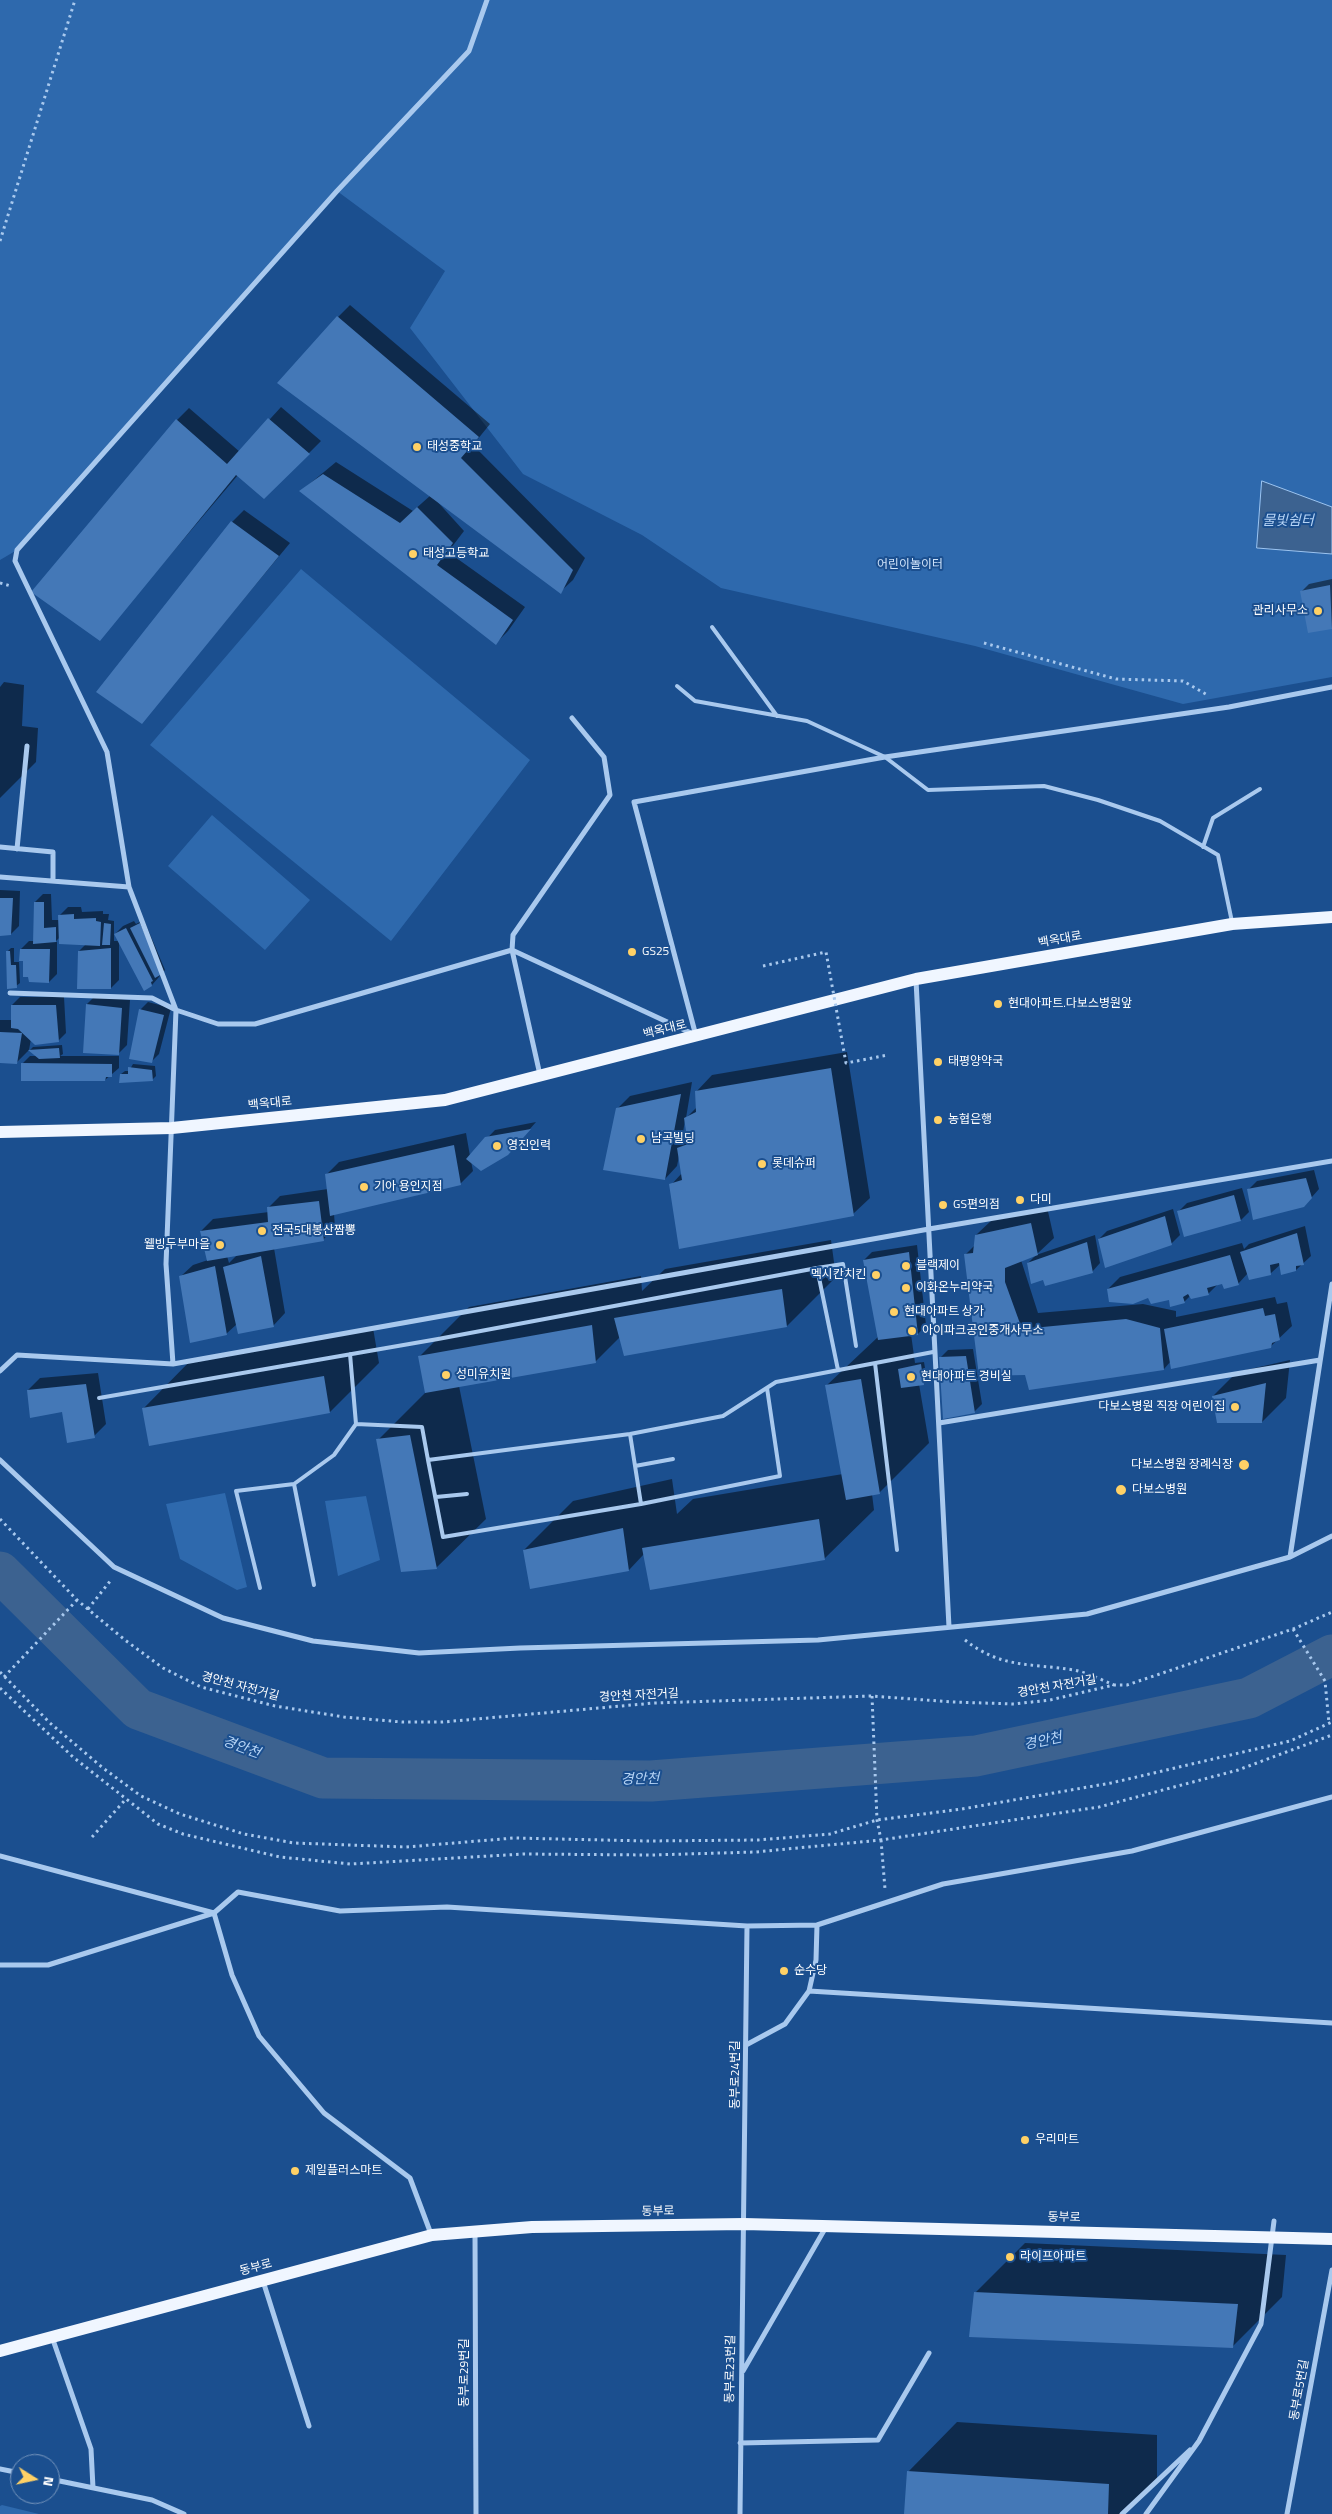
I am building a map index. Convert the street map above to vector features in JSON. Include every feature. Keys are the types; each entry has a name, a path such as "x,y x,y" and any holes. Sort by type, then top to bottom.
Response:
{"main road":[{"name":"백옥대로","path":"0,1132 172,1128 445,1100 916,980 1232,924 1332,917"},
{"name":"동부로","path":"0,2351 432,2235 532,2227 744,2224 1332,2239"}],"street":[{"path":"173,1364 166,1264 176,1010 129,887 107,752 15,561 17,550 337,191 468,51 487,0"},
{"path":"696,1036 634,802 885,757 1229,707 1332,687"},
{"path":"540,1076 512,950 513,935 610,795 604,757 572,718"},
{"path":"17,849 27,746"},
{"path":"0,847 53,852 52,881"},
{"path":"0,877 129,887"},
{"path":"10,993 152,998 176,1010 218,1024 254,1024 512,950 696,1036"},
{"path":"916,980 929,1229 933,1352 939,1424 949,1627"},
{"path":"0,1371 17,1355 173,1364 929,1229 1332,1161"},
{"path":"1290,1556 1332,1284"},
{"path":"939,1424 1320,1360"},
{"path":"0,1460 114,1568 223,1618 313,1641 419,1653 520,1648 818,1640 1087,1614 1290,1556 1332,1536"},
{"path":"0,1965 48,1965 214,1913 238,1892 340,1911 447,1908 747,1926 817,1925 943,1884 1132,1850 1332,1797"},
{"path":"0,1856 214,1913"},
{"path":"214,1913 232,1975 260,2036 324,2113 410,2178 432,2235"},
{"path":"746,2045 785,2024 809,1991 816,1960 817,1925"},
{"name":"동부로24번길","path":"744,2224 747,1926"},
{"path":"809,1991 1332,2023"},
{"path":"1146,2514 1199,2441 1261,2324 1274,2220"},
{"name":"동부로23번길","path":"740,2514 744,2224"},
{"path":"741,2373 826,2226"},
{"name":"동부로29번길","path":"475,2232 476,2514"},
{"name":"동부로5번길","path":"1287,2514 1332,2270"},
{"path":"262,2280 309,2426"},
{"path":"52,2336 91,2449 93,2488"},
{"path":"740,2443 878,2440 928,2353"},
{"path":"1122,2514 1199,2441"},
{"path":"60,2481 152,2500 184,2514"}],"lane":[{"path":"712,627 776,716"},
{"path":"677,686 694,700 807,721 885,757 928,790 1044,786 1098,800 1160,822 1218,855 1232,924"},
{"path":"1203,847 1213,818 1260,789"},
{"path":"99,1398 843,1264 856,1346"},
{"path":"817,1268 838,1370"},
{"path":"428,1460 630,1434 723,1416 776,1382 933,1352"},
{"path":"260,1588 236,1491 294,1484 334,1455 356,1424 350,1354"},
{"path":"875,1362 897,1550"},
{"path":"356,1424 422,1427 442,1536 641,1504 780,1476 766,1388"},
{"path":"630,1434 641,1504"},
{"path":"635,1466 674,1459"},
{"path":"294,1484 314,1585"},
{"path":"436,1498 467,1494"}],"path":[{"path":"0,241 75,0"},
{"path":"984,643 1116,679 1183,681 1229,707"},
{"path":"763,966 826,952 846,1063 888,1055"},
{"name":"경안천 자전거길","path":"0,1519 77,1600 163,1668 200,1688 275,1706 344,1717 443,1722 654,1703 872,1696 1014,1704 1050,1700 1114,1685 1127,1685 1292,1629 1332,1612"},
{"path":"88,1609 120,1570"},
{"path":"4,1676 77,1600"},
{"path":"949,1627 975,1648 1004,1662 1076,1671 1114,1685"},
{"path":"0,1672 50,1723 103,1768 141,1796 180,1814 244,1834 294,1842 406,1847 514,1838 646,1841 758,1840 830,1834 877,1820 962,1809 1111,1783 1290,1741 1331,1722 1325,1681 1292,1629"},
{"path":"0,1688 73,1757 125,1800 158,1824 183,1834 280,1857 350,1864 523,1854 650,1855 756,1852 881,1840 1099,1807 1238,1770 1331,1736"},
{"path":"872,1696 877,1820 881,1840 886,1902"},
{"path":"92,1837 125,1800"}],"green space":[{"name":"어린이놀이터","path":"0,0 1332,0 1332,677 1183,704 975,646 721,588 642,535 523,474 410,328 445,271 337,191 17,550 0,560"},
{"path":"301,569 530,760 391,941 150,745"},
{"path":"212,815 310,900 265,950 168,866"},
{"path":"225,1493 247,1587 237,1590 180,1559 166,1504"},
{"path":"366,1496 380,1560 338,1576 325,1501"},
{"path":"0,2506 39,2514 0,2514"}],"water":[{"name":"물빛쉼터","path":"1262,481 1332,507 1332,554 1257,548"}],"building":[{"name":"태성중학교","path":"337,316 479,437 461,458 573,570 561,594 277,383"},
{"path":"268,418 310,454 264,499 236,475 100,641 31,592 176,419 227,464"},
{"name":"태성고등학교","path":"323,474 400,523 417,507 453,543 437,565 513,620 496,645 299,491"},
{"path":"231,521 279,556 142,724 96,692"},
{"name":"관리사무소","path":"1330,585 1332,629 1308,633 1300,591"},
{"path":"0,898 13,898 11,935 0,936"},
{"path":"34,902 44,902 44,928 56,927 56,942 33,944"},
{"path":"74,914 74,919 96,918 96,921 101,922 100,946 59,944 58,915"},
{"path":"104,923 111,924 110,945 102,945"},
{"path":"140,923 162,974 155,978 130,928"},
{"path":"126,928 153,981 151,982 152,986 144,991 114,934"},
{"path":"111,948 111,989 77,989 78,951"},
{"path":"20,949 50,949 49,983 29,982 28,977 23,977 23,961 19,961"},
{"path":"6,951 10,951 11,965 16,965 17,988 7,989"},
{"path":"86,1004 122,1008 119,1055 83,1053"},
{"path":"11,1005 56,1005 59,1042 35,1045 18,1029 11,1028"},
{"path":"139,1009 164,1015 152,1063 129,1059"},
{"path":"0,1032 22,1033 17,1064 0,1063"},
{"path":"59,1048 60,1058 39,1059 28,1050"},
{"path":"21,1063 112,1064 112,1077 106,1077 105,1081 21,1081"},
{"path":"128,1067 152,1070 153,1081 119,1083 120,1074 128,1074"},
{"name":"롯데슈퍼","path":"831,1068 854,1216 679,1249 669,1184 682,1180 677,1148 688,1144 684,1118 696,1112 695,1091"},
{"name":"남곡빌딩","path":"681,1094 665,1180 603,1170 616,1108"},
{"name":"영진인력","path":"531,1129 508,1155 481,1171 466,1159 485,1137"},
{"path":"454,1145 461,1185 330,1216 325,1174"},
{"path":"1306,1178 1312,1198 1304,1207 1253,1220 1247,1189"},
{"path":"1234,1195 1241,1221 1184,1237 1177,1211"},
{"path":"319,1201 324,1241 207,1261 200,1231 268,1222 267,1207"},
{"path":"1165,1216 1172,1245 1105,1268 1098,1239"},
{"path":"1031,1223 1038,1255 1005,1268 1005,1282 1022,1329 1126,1319 1160,1328 1164,1370 1029,1390 1025,1375 979,1376 964,1254 973,1253 975,1235"},
{"path":"1297,1233 1304,1265 1296,1266 1296,1271 1281,1275 1279,1263 1270,1265 1271,1275 1249,1280 1240,1252"},
{"path":"1087,1242 1093,1273 1045,1286 1043,1280 1031,1284 1027,1263"},
{"name":"현대아파트 상가","path":"909,1252 918,1335 878,1340 863,1260"},
{"path":"1230,1255 1239,1285 1224,1289 1222,1284 1207,1288 1209,1295 1191,1299 1188,1294 1183,1297 1185,1303 1170,1307 1169,1300 1151,1304 1148,1298 1133,1304 1109,1302 1107,1289"},
{"path":"261,1256 274,1327 238,1334 223,1267"},
{"path":"215,1266 227,1335 190,1343 179,1276"},
{"path":"782,1289 787,1327 624,1356 614,1318"},
{"path":"1263,1308 1265,1316 1275,1314 1280,1340 1272,1343 1271,1348 1171,1369 1164,1329"},
{"path":"592,1325 596,1363 425,1393 418,1356"},
{"path":"966,1356 975,1413 943,1419 939,1357"},
{"name":"현대아파트 경비실","path":"921,1364 924,1385 901,1388 898,1369"},
{"path":"324,1376 330,1413 149,1446 142,1408"},
{"path":"861,1379 880,1494 846,1500 825,1385"},
{"path":"1266,1383 1262,1423 1217,1423 1212,1396"},
{"path":"86,1384 95,1438 67,1443 62,1412 30,1418 27,1390"},
{"path":"410,1435 437,1569 401,1572 376,1439"},
{"path":"819,1519 825,1560 650,1590 642,1548"},
{"path":"623,1528 629,1571 530,1589 523,1550"},
{"path":"974,2292 1238,2304 1233,2348 969,2337"},
{"path":"907,2471 1109,2484 1108,2514 904,2514"}],"waterway":[{"name":"경안천","path":"0,1572 138,1709 323,1778 651,1781 976,1756 1249,1698 1332,1655"}],"place":[{"name":"태성중학교","path":"417,447"},
{"name":"태성고등학교","path":"413,554"},
{"name":"관리사무소","path":"1318,611"},
{"name":"GS25","path":"632,952"},
{"name":"현대아파트.다보스병원앞","path":"998,1004"},
{"name":"태평양약국","path":"938,1062"},
{"name":"농협은행","path":"938,1120"},
{"name":"남곡빌딩","path":"641,1139"},
{"name":"영진인력","path":"497,1146"},
{"name":"롯데슈퍼","path":"762,1164"},
{"name":"기아 용인지점","path":"364,1187"},
{"name":"다미","path":"1020,1200"},
{"name":"GS편의점","path":"943,1205"},
{"name":"전국5대봉산짬뽕","path":"262,1231"},
{"name":"웰빙두부마을","path":"220,1245"},
{"name":"블랙제이","path":"906,1266"},
{"name":"멕시칸치킨","path":"876,1275"},
{"name":"이화온누리약국","path":"906,1288"},
{"name":"현대아파트 상가","path":"894,1312"},
{"name":"아이파크공인중개사무소","path":"912,1331"},
{"name":"성미유치원","path":"446,1375"},
{"name":"현대아파트 경비실","path":"911,1377"},
{"name":"다보스병원 직장 어린이집","path":"1235,1407"},
{"name":"다보스병원 장례식장","path":"1244,1465"},
{"name":"다보스병원","path":"1121,1490"},
{"name":"순수당","path":"784,1971"},
{"name":"우리마트","path":"1025,2140"},
{"name":"제일플러스마트","path":"295,2171"},
{"name":"라이프아파트","path":"1010,2257"}]}
